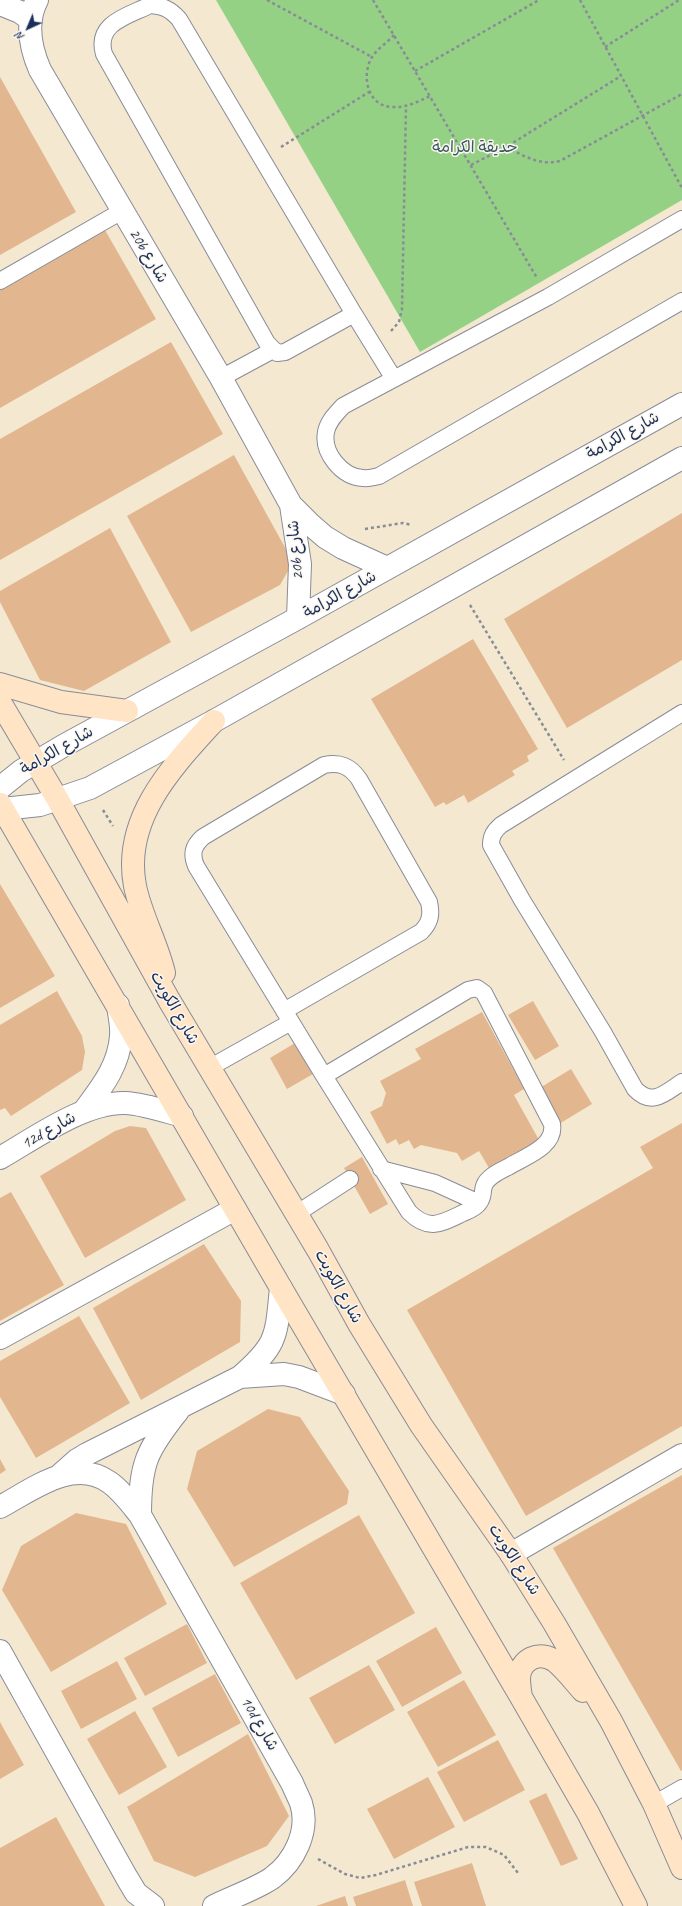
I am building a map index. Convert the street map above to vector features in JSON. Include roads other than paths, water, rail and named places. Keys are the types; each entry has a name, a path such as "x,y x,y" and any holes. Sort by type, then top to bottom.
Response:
{"main road":[{"path":"0,684 61,702 127,712"},
{"name":"شارع الكويت","path":"0,702 58,800 169,1000 296,1214 359,1324 421,1425 512,1554 611,1721 654,1804 682,1868"},
{"path":"169,1000 162,965 140,906 135,884 135,852 138,833 146,810 157,789 183,755 214,721"},
{"path":"2,807 588,1813 636,1906"},
{"path":"521,1697 519,1678 521,1668 527,1660 536,1656 546,1657 555,1661 611,1721"}],"street":[{"path":"0,4 20,12 34,10"},
{"name":"20b شارع","path":"34,10 30,37 33,54 40,70 221,378 291,505 310,524 326,537 343,548 387,568"},
{"name":"شارع الكرامة","path":"0,788 35,762 298,618 682,404"},
{"path":"2,807 40,805 90,788 214,721 682,458"},
{"name":"20b شارع","path":"291,505 300,564 298,618"},
{"name":"12d شارع","path":"84,1111 109,1076 118,1056 121,1035 118,1004"},
{"name":"12d شارع","path":"5,1152 84,1111 107,1105 124,1103 158,1109 182,1116"},
{"path":"0,1338 235,1209"},
{"name":"10d شارع","path":"60,1476 77,1460 87,1454 240,1377 261,1359 270,1346 276,1332 281,1288"},
{"name":"10d شارع","path":"240,1377 284,1374 299,1377 344,1394"},
{"name":"10d شارع","path":"140,1515 140,1481 145,1462 152,1445 182,1406"},
{"path":"512,1554 682,1455"},
{"name":"10d شارع","path":"0,1507 60,1476 77,1472 94,1474 109,1482 140,1515 292,1783 301,1804 303,1826 298,1846 287,1864 271,1878 214,1906"},
{"path":"0,1651 127,1878 136,1893 153,1906"}],"lane":[{"path":"354,314 285,352 277,353 273,350 267,343 104,54 101,45 102,36 108,28 150,5 161,6 171,11 179,19 394,379"},
{"path":"0,281 122,211"},
{"path":"682,219 548,297 343,406 332,418 326,432 326,448 335,463 348,474 363,478 379,476 682,301"},
{"path":"221,378 273,350"},
{"path":"682,713 501,825 493,833 491,845 522,900 635,1089 640,1095 647,1098 655,1098 682,1082"},
{"path":"210,1068 287,1016 421,932 427,926 430,919 431,910 429,902 359,779 353,771 344,765 334,763 324,765 203,837 196,843 193,850 193,858 196,866 287,1016 324,1076 375,1166 409,1212 423,1223 441,1223 471,1209 479,1203 484,1194 484,1186 491,1177 546,1144 553,1135 553,1129 548,1117 482,990 477,988 468,990 324,1076"},
{"path":"375,1166 436,1182 479,1203"},
{"path":"296,1214 350,1179"},
{"path":"654,1804 682,1788"}],"park label":[{"name":"حديقة الكرامة","path":"475,148"}]}
